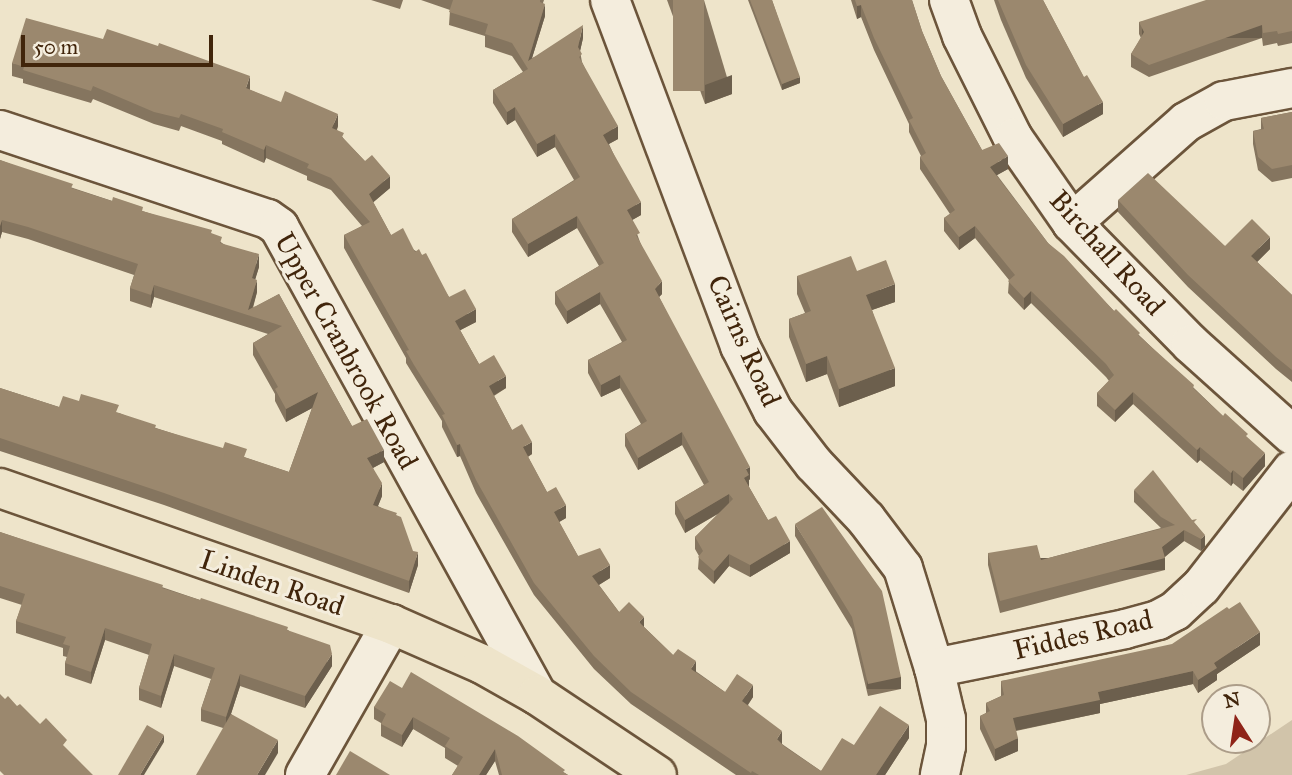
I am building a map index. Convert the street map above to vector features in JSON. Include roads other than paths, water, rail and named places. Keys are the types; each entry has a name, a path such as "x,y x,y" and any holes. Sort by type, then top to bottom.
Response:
{"main road":[{"name":"Linden Road","path":"0,488 391,624 482,664 537,695 642,771"}],"street":[{"name":"Cairns Road","path":"610,0 740,346 773,411 814,464 866,519 903,568 934,668 946,719 942,774"},
{"name":"Birchall Road","path":"949,0 962,36 1013,138 1072,223 1191,344 1292,435"},
{"path":"1072,223 1186,122 1224,101 1292,88"},
{"name":"Upper Cranbrook Road","path":"0,130 268,219 279,227 537,695"},
{"name":"Fiddes Road","path":"934,668 1125,629 1158,620 1175,611 1201,587 1292,470"},
{"path":"305,775 391,624"}]}
